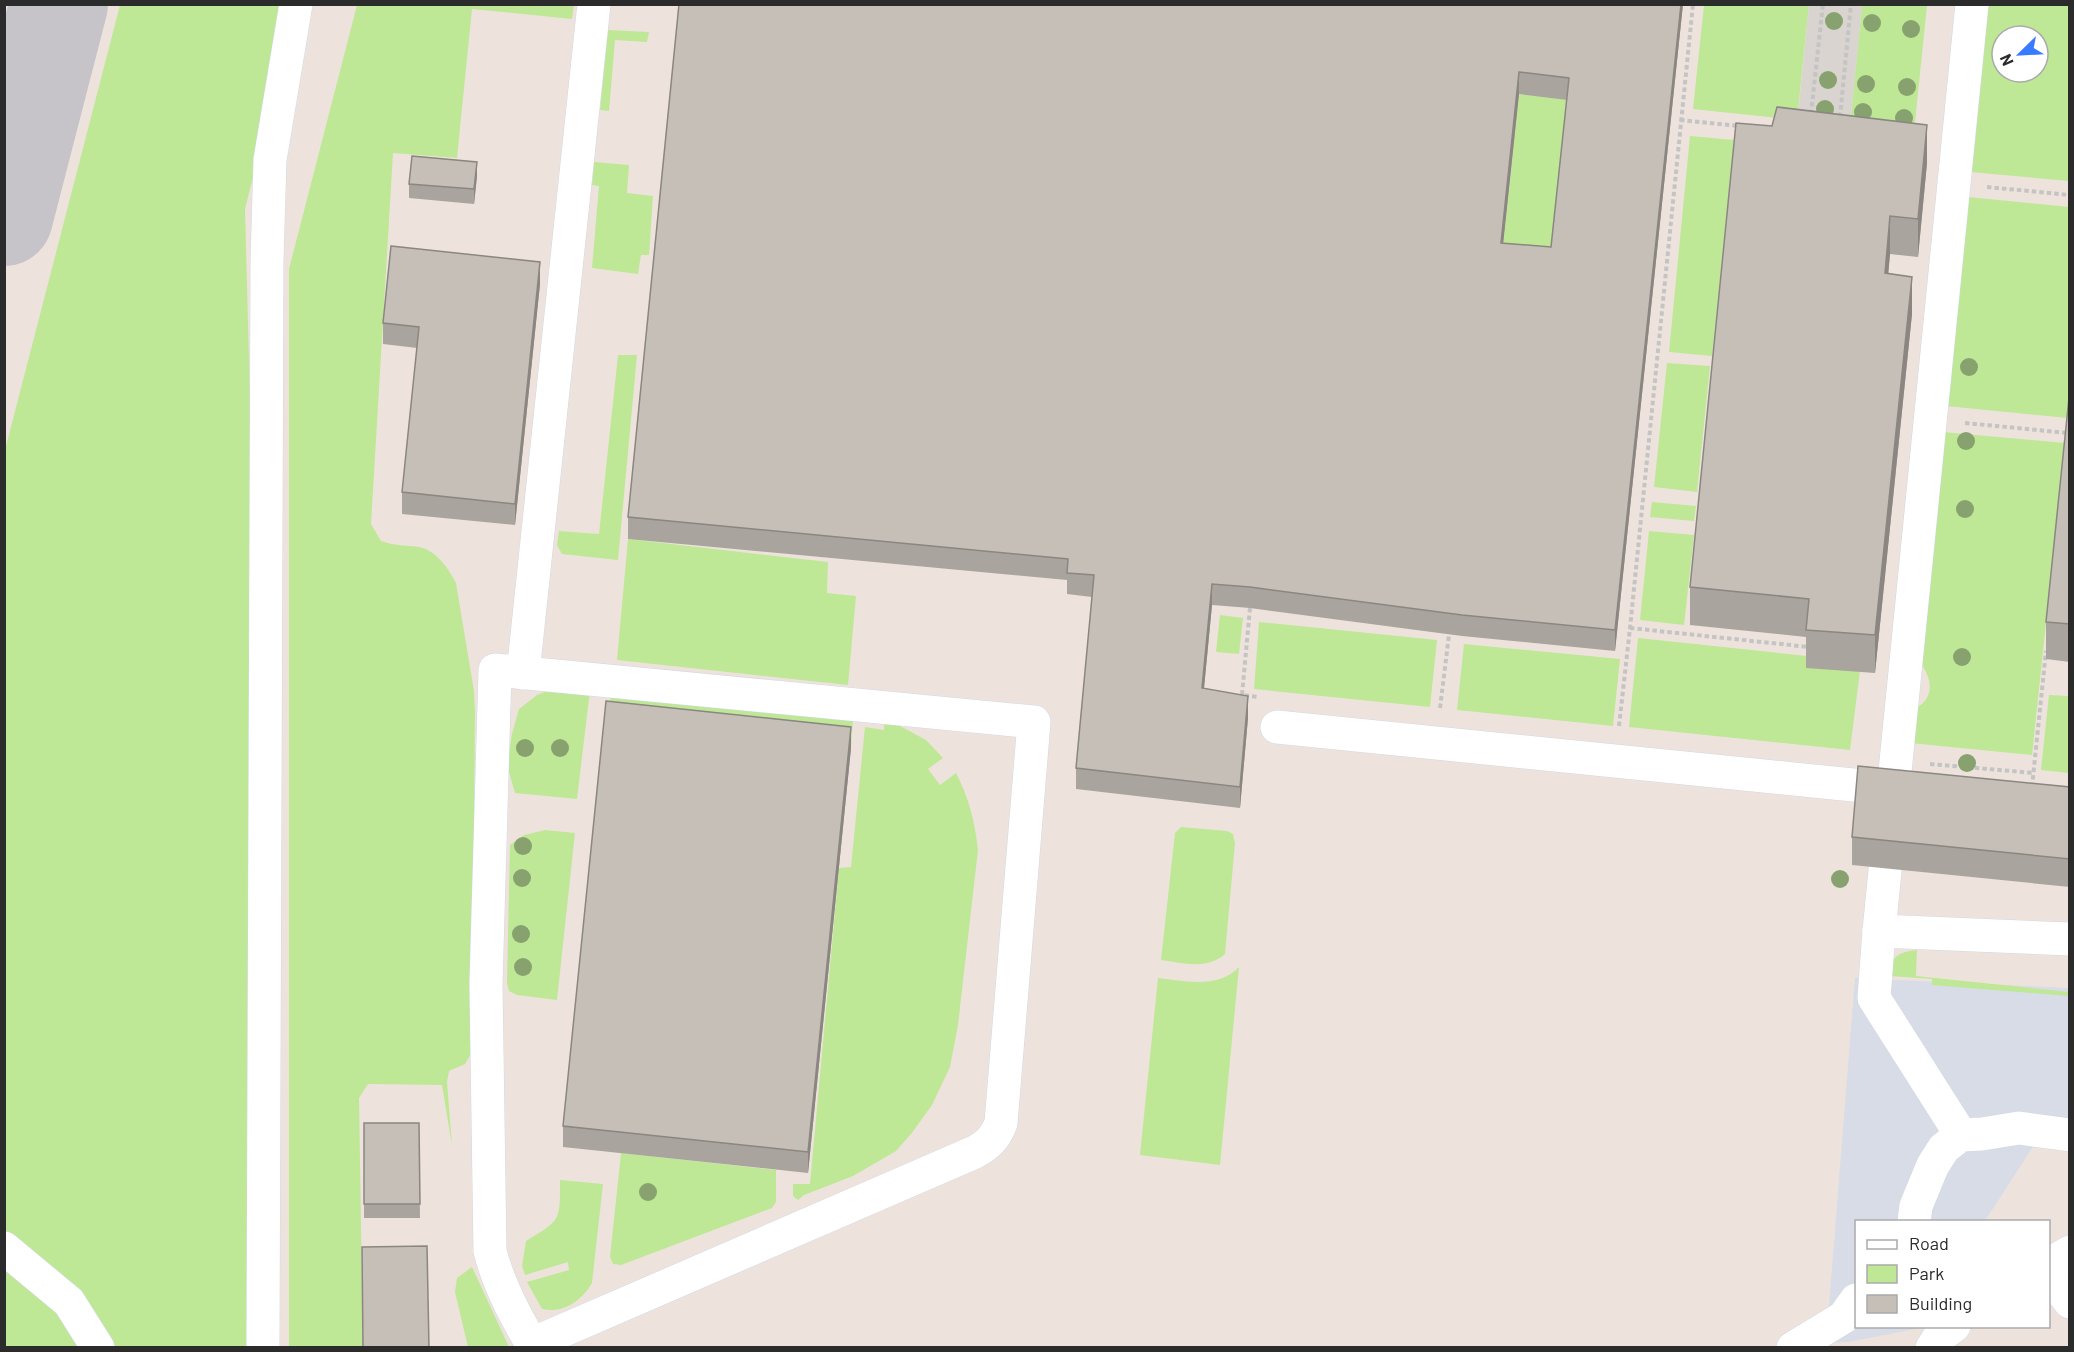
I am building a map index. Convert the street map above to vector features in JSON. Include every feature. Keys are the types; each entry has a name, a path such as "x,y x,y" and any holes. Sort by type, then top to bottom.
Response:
{"street":[{"path":"263,1347 267,261 270,160 296,4"},
{"path":"523,673 594,4"},
{"path":"1961,1135 1874,998 1972,4"},
{"path":"495,670 1034,722 1001,1123 990,1143 954,1161 533,1346 506,1296 495,1271 490,1251 486,995 495,670"},
{"path":"1277,727 1893,789"},
{"path":"1879,931 2070,939"},
{"path":"1914,1220 1916,1206 1933,1165 1944,1148 1961,1135 2019,1128 2070,1136"},
{"path":"4,1248 69,1302 98,1347"},
{"path":"2059,1284 2070,1252"},
{"path":"1793,1347 1844,1317 1855,1303"},
{"path":"1932,1347 1939,1337 1951,1328"}],"path":[{"path":"1617,736 1693,4"},
{"path":"1810,121 1823,4"},
{"path":"1839,125 1851,4"},
{"path":"1680,120 1739,126"},
{"path":"1954,184 2070,195"},
{"path":"1930,420 2069,433 2070,426"},
{"path":"1630,628 1815,648"},
{"path":"1436,743 1449,634"},
{"path":"2032,792 2047,644"},
{"path":"1922,764 2034,773"}],"shaded area":[{"path":"1809,5 1862,5 1850,125 1795,144"},
{"path":"1855,978 2069,988 2069,1125 2047,1125 1986,1220 1855,1220 1855,1328 1917,1328 1848,1342 1826,1343"}],"green space":[{"path":"120,5 296,5 245,209 275,1347 5,1348 5,450"},
{"path":"357,5 574,5 572,19 472,9 457,158 393,153 371,524 381,541 419,547 431,552 446,566 456,583 474,691 475,713 472,1052 465,1064 449,1071 447,1082 452,1146 442,1085 368,1084 359,1098 363,1347 289,1348 289,269"},
{"path":"1704,5 1809,5 1797,120 1693,109"},
{"path":"1862,5 1927,5 1914,132 1850,125"},
{"path":"1987,5 2069,5 2069,181 1970,172"},
{"path":"608,30 649,32 647,42 615,40 609,111 600,110"},
{"path":"1519,94 1569,100 1551,268 1501,264"},
{"path":"1690,136 1734,140 1712,356 1669,352"},
{"path":"594,162 629,165 627,193 653,196 649,255 641,255 638,274 592,268 599,186 592,185"},
{"path":"1968,197 2069,207 2070,388 2067,418 1946,406"},
{"path":"618,355 637,355 618,560 562,554 557,545 559,531 599,534"},
{"path":"1667,363 1710,366 1697,492 1654,487"},
{"path":"1943,432 2065,443 2032,755 1910,743 1918,707 1927,697 1930,685 1919,661"},
{"path":"1652,502 1696,506 1694,521 1650,517"},
{"path":"1649,531 1694,535 1684,625 1640,620"},
{"path":"628,539 828,562 827,593 856,596 848,685 617,660"},
{"path":"1220,615 1243,618 1239,654 1216,652"},
{"path":"1259,622 1437,640 1430,707 1254,689"},
{"path":"1638,638 1807,656 1860,671 1850,750 1629,727"},
{"path":"1464,644 1620,659 1613,726 1457,710"},
{"path":"560,686 590,690 577,799 515,793 507,765 519,709 537,695"},
{"path":"612,691 853,718 851,748 629,724 609,706"},
{"path":"2049,695 2069,696 2069,773 2041,770"},
{"path":"884,722 900,726 926,740 943,758 928,769 940,785 956,773 973,820 978,850 958,1025 950,1067 932,1105 896,1151 853,1176 804,1195 798,1200 793,1196 793,1184 810,1184 839,868 851,867 865,727 884,730"},
{"path":"1181,827 1227,831 1233,834 1235,843 1225,954 1203,964 1161,960 1175,833"},
{"path":"545,830 575,833 557,1000 517,995 509,991 507,983 510,845 524,835"},
{"path":"1917,950 1916,976 2069,992 2069,996 1932,985 1932,979 1890,976 1890,969 1897,956"},
{"path":"1239,967 1220,1165 1140,1155 1158,978 1190,982 1212,981 1231,974"},
{"path":"621,1153 776,1170 776,1202 772,1208 621,1265 613,1264 610,1257"},
{"path":"560,1180 603,1184 592,1283 571,1305 549,1310 542,1309 527,1282 569,1270 568,1262 525,1275 522,1266 526,1241 546,1228 556,1218 560,1204"},
{"path":"472,1267 509,1347 468,1347 455,1292 457,1278"}],"building":[{"path":"679,4 1681,4 1615,630 1462,615 1212,584 1202,688 1248,696 1240,787 1076,768 1094,575 1067,573 1068,559 628,517","holes":["1519,72 1569,78 1551,247 1501,243"]},
{"path":"1777,107 1927,125 1918,219 1890,216 1885,273 1912,277 1875,635 1806,630 1809,599 1690,587 1736,123 1772,126"},
{"path":"412,156 477,162 474,189 409,184"},
{"path":"391,246 540,262 515,504 402,492 419,327 383,323"},
{"path":"2070,388 2070,624 2046,622"},
{"path":"606,701 851,727 808,1152 563,1126"},
{"path":"1858,766 2070,787 2070,859 1852,837"},
{"path":"364,1123 419,1123 420,1204 364,1204"},
{"path":"427,1246 429,1347 363,1347 362,1247"}],"taxiway":[{"path":"4,217 59,4"}]}
